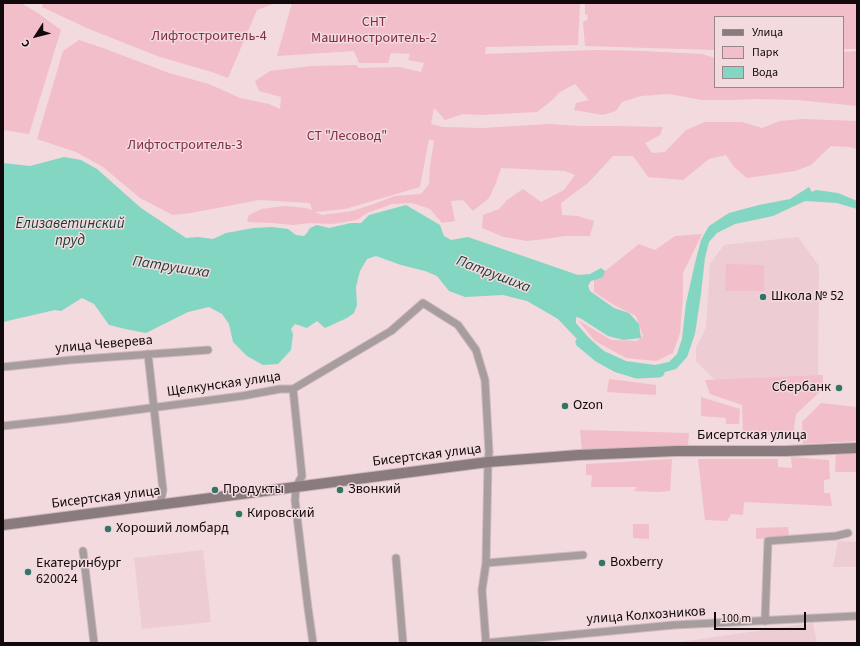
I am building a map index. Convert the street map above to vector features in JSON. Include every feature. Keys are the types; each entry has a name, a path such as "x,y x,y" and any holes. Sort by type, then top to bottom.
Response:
{"main road":[{"name":"Бисертская улица","path":"3,525 488,462 579,455 676,451 857,448"}],"street":[{"name":"Щелкунская улица","path":"3,426 154,408 242,396 280,389 293,389 391,331 423,303 458,325 476,350 485,380 489,452 488,462"},
{"name":"улица Чеверева","path":"3,367 208,350"},
{"path":"148,354 163,490 160,505"},
{"path":"293,389 302,476 296,487 295,500 313,643"},
{"path":"485,643 482,590 486,563 488,462"},
{"path":"765,621 768,541 836,536 848,533"},
{"path":"83,551 94,643"},
{"path":"486,563 583,555"},
{"path":"396,558 403,643"},
{"name":"улица Колхозников","path":"485,643 674,625 857,616"}],"shaded area":[{"name":"Школа № 52","path":"798,237 819,266 818,376 722,387 696,361 696,348 706,328 710,264 724,245"},
{"path":"838,541 857,542 857,567 833,567"},
{"path":"203,550 211,622 142,629 134,558"},
{"path":"813,623 817,643 673,643"}],"green space":[{"path":"21,3 38,13 61,30 29,134 3,130 3,4"},
{"name":"Лифтостроитель-4","path":"43,3 274,3 257,10 228,78 160,57 89,29 42,7"},
{"path":"292,3 580,3 578,45 486,47 485,54 595,50 702,54 714,58 714,88 844,88 844,52 857,51 857,106 798,100 702,100 669,94 641,96 622,102 616,111 603,115 574,110 576,103 589,100 575,84 560,92 537,112 481,115 463,114 445,120 434,108 431,124 443,127 482,128 549,124 663,127 660,135 645,143 652,153 665,152 686,130 705,122 742,122 762,128 780,121 803,119 857,121 857,149 831,146 811,165 795,171 747,178 734,167 726,155 709,159 683,180 648,177 633,156 613,156 588,183 561,203 562,215 578,216 594,221 590,236 565,236 527,241 504,237 482,228 483,215 499,209 507,200 523,189 541,202 564,190 575,175 565,171 501,168 489,198 473,211 463,200 451,201 455,221 442,223 430,209 412,203 392,204 367,213 357,220 332,224 309,223 293,225 247,222 249,215 262,209 284,206 312,210 310,203 259,200 173,215 140,198 103,167 76,152 37,139 63,51 79,40 169,73 209,84 240,98 269,104 280,109 281,97 259,91 255,81 270,71 311,66 356,65 359,68 400,67 421,72 424,63 408,60 410,54 391,53 388,63 359,63 354,51 277,56","holes":["429,139 434,141 429,184 421,194 395,196 352,211 322,215 315,212 345,209 420,187"]},
{"path":"585,3 857,3 857,49 844,49 844,16 714,16 714,50 585,46 583,22 587,20 588,15 585,14"},
{"path":"702,234 683,273 680,333 673,353 656,361 626,358 595,341 578,320 611,340 637,341 643,336 636,316 614,305 594,292 594,280 639,244 655,250 675,236"},
{"path":"726,264 764,265 764,291 725,291"},
{"path":"823,375 823,389 796,414 793,435 743,435 742,405 710,394 705,380"},
{"path":"609,379 656,385 656,395 607,392"},
{"path":"701,397 740,409 739,424 726,424 726,418 701,416"},
{"path":"821,403 857,408 857,441 803,444 802,422"},
{"path":"580,430 689,433 688,445 582,451"},
{"path":"836,454 857,454 857,472 835,472"},
{"path":"791,457 829,460 830,479 824,480 824,493 830,493 832,506 744,502 743,515 731,514 727,521 705,520 698,459 778,459 778,467 792,468"},
{"path":"672,459 670,491 634,491 637,487 591,487 592,475 586,475 586,464"},
{"path":"633,524 649,524 649,539 633,538"},
{"path":"788,527 789,537 756,539 756,528"}],"water":[{"name":"Елизаветинский пруд","path":"64,157 81,160 97,169 141,208 186,238 198,237 213,239 226,233 254,228 272,227 288,229 296,235 304,236 310,228 317,225 329,228 351,223 361,223 369,215 406,205 440,225 444,236 451,240 468,237 578,275 590,274 601,268 605,271 603,277 591,281 588,286 590,291 614,308 629,313 639,324 641,338 623,340 608,336 576,317 576,323 589,338 604,351 626,361 655,365 669,362 677,354 682,339 686,303 695,263 701,240 709,226 729,213 790,199 809,187 812,192 816,190 838,193 857,201 857,209 837,203 805,201 773,216 735,224 717,233 709,242 705,258 695,334 687,357 676,369 661,373 632,371 618,368 602,359 575,337 558,319 527,301 503,295 465,297 449,291 437,276 376,256 367,259 360,271 356,287 357,305 354,313 347,318 325,328 317,321 307,328 295,324 291,329 293,334 291,350 278,364 263,365 247,356 233,342 229,324 222,314 209,307 188,312 146,333 109,325 94,304 82,298 61,311 55,310 3,322 3,163 30,166"}],"waterway":[{"name":"Патрушиха","path":"581,342 599,357 617,367 637,373 659,372"}],"place":[{"name":"Школа № 52","path":"763,297"},
{"name":"Сбербанк","path":"839,388"},
{"name":"Ozon","path":"565,406"},
{"name":"Продукты","path":"215,490"},
{"name":"Звонкий","path":"340,490"},
{"name":"Кировский","path":"239,514"},
{"name":"Хороший ломбард","path":"108,529"},
{"name":"Boxberry","path":"602,563"},
{"name":"Екатеринбург 620024","path":"28,572"}],"park label":[{"name":"СНТ Машиностроитель-2","path":"374,32"},
{"name":"СТ \"Лесовод\"","path":"347,137"},
{"name":"Лифтостроитель-3","path":"185,146"}]}
